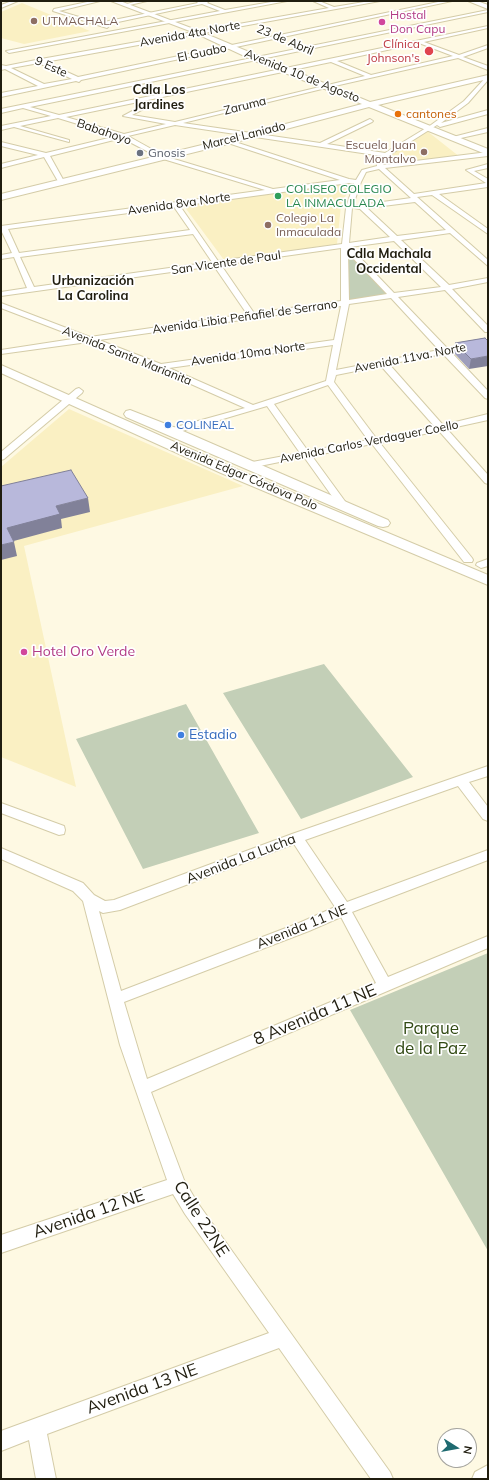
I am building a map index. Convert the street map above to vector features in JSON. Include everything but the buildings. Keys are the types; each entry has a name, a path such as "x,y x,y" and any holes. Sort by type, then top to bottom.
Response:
{"street":[{"path":"1,7 16,1"},
{"path":"98,1 55,11 100,24 121,32"},
{"name":"Avenida 10 de Agosto","path":"114,1 197,32 258,59 431,127 452,138 488,153"},
{"path":"125,5 145,1"},
{"path":"100,24 210,1"},
{"path":"9,52 285,1"},
{"path":"315,1 348,14"},
{"name":"Avenida 4ta Norte","path":"3,67 378,1"},
{"name":"El Guabo","path":"1,95 450,1"},
{"path":"471,1 488,7"},
{"path":"200,2 230,15"},
{"path":"1,111 488,11"},
{"path":"355,16 370,22"},
{"name":"23 de Abril","path":"236,18 260,29"},
{"path":"1,128 149,99 488,27"},
{"path":"385,28 399,34"},
{"name":"23 de Abril","path":"266,32 285,40"},
{"path":"406,36 488,68"},
{"name":"23 de Abril","path":"297,45 318,54"},
{"name":"Zaruma","path":"1,166 121,135 326,86 458,57 488,46"},
{"name":"9 Este","path":"1,50 22,55"},
{"name":"9 Este","path":"28,57 40,61 84,83"},
{"name":"23 de Abril","path":"325,57 372,77"},
{"path":"3,67 43,86"},
{"path":"380,167 380,162 386,155 431,127 466,102 488,77"},
{"name":"Marcel Laniado","path":"1,197 62,183 370,104 488,77"},
{"path":"91,87 98,91"},
{"path":"149,99 153,102 126,116 386,155"},
{"name":"Babahoyo","path":"8,102 121,135 162,157 274,191"},
{"path":"431,127 488,112"},
{"path":"321,145 370,120"},
{"path":"13,126 67,141"},
{"path":"452,138 488,130"},
{"path":"227,141 349,181"},
{"path":"1,144 46,155 62,183"},
{"path":"1,148 9,146"},
{"path":"481,564 374,441 331,378 345,302 344,255 348,208 364,171 380,167 488,153"},
{"path":"488,166 469,170 488,183"},
{"path":"380,167 451,232 487,262"},
{"name":"Avenida 8va Norte","path":"2,228 349,181 358,182"},
{"path":"348,208 413,198 488,183"},
{"path":"434,193 488,232"},
{"path":"176,205 252,316"},
{"path":"360,206 447,288 488,330"},
{"path":"480,226 488,224"},
{"path":"2,228 32,290"},
{"path":"1,257 194,232"},
{"name":"San Vicente de Paul","path":"1,294 451,232"},
{"path":"345,246 488,396"},
{"name":"Avenida Libia Peñafiel de Serrano","path":"1,352 394,296 488,280"},
{"name":"Avenida Santa Marianita","path":"1,305 87,340 160,367 253,408"},
{"name":"Avenida 10ma Norte","path":"160,367 337,342"},
{"name":"Avenida 11va. Norte","path":"172,430 253,408 331,378 384,364 459,348"},
{"name":"Avenida Edgar Córdova Polo","path":"1,358 222,468 488,580"},
{"path":"384,364 488,481"},
{"name":"Avenida Edgar Córdova Polo","path":"1,369 172,430 481,564"},
{"path":"1,457 75,395"},
{"path":"269,402 342,504"},
{"name":"Avenida Carlos Verdaguer Coello","path":"250,465 442,428 488,417"},
{"name":"Avenida La Lucha","path":"1,853 78,887 89,898 103,907 115,906 297,838 488,771"},
{"path":"462,781 488,816"},
{"path":"1,808 60,830"},
{"path":"297,838 344,909 385,985"},
{"name":"Avenida 11 NE","path":"116,999 304,927 344,909 488,855"},
{"name":"Calle 22NE","path":"89,898 142,1088 177,1185 191,1208 383,1479"},
{"name":"8 Avenida 11 NE","path":"142,1088 488,942"},
{"name":"Avenida 12 NE","path":"1,1244 177,1185"},
{"name":"Avenida 13 NE","path":"1,1441 283,1338"},
{"path":"36,1428 46,1479"},
{"path":"482,1479 488,1475"}],"shaded area":[{"name":"UTMACHALA","path":"22,3 90,31 24,44 1,38 1,12"},
{"name":"Escuela Juan Montalvo","path":"427,131 460,157 384,167 389,157 398,148"},
{"name":"Colegio La Inmaculada","path":"352,183 341,205 337,244 224,260 184,206"},
{"name":"Hotel Oro Verde","path":"69,409 243,486 24,546 76,787 1,757 1,467"}],"green space":[{"path":"344,248 390,297 340,304"},
{"path":"324,664 413,777 301,819 223,693"},
{"path":"186,704 259,833 143,869 76,739"},
{"name":"Parque de la Paz","path":"488,953 488,1251 350,1010"}],"place":[{"name":"UTMACHALA","path":"34,21"},
{"name":"Hostal Don Capu","path":"382,22"},
{"name":"Clínica Johnson's","path":"429,51"},
{"name":"cantones","path":"398,114"},
{"name":"Escuela Juan Montalvo","path":"424,152"},
{"name":"Gnosis","path":"140,153"},
{"name":"COLISEO COLEGIO LA INMACULADA","path":"278,196"},
{"name":"Colegio La Inmaculada","path":"268,225"},
{"name":"COLINEAL","path":"168,425"},
{"name":"Hotel Oro Verde","path":"24,652"},
{"name":"Estadio","path":"181,735"}],"district":[{"name":"Cdla Los Jardines","path":"159,98"},
{"name":"Cdla Machala Occidental","path":"389,262"},
{"name":"Urbanización La Carolina","path":"93,288"}]}
